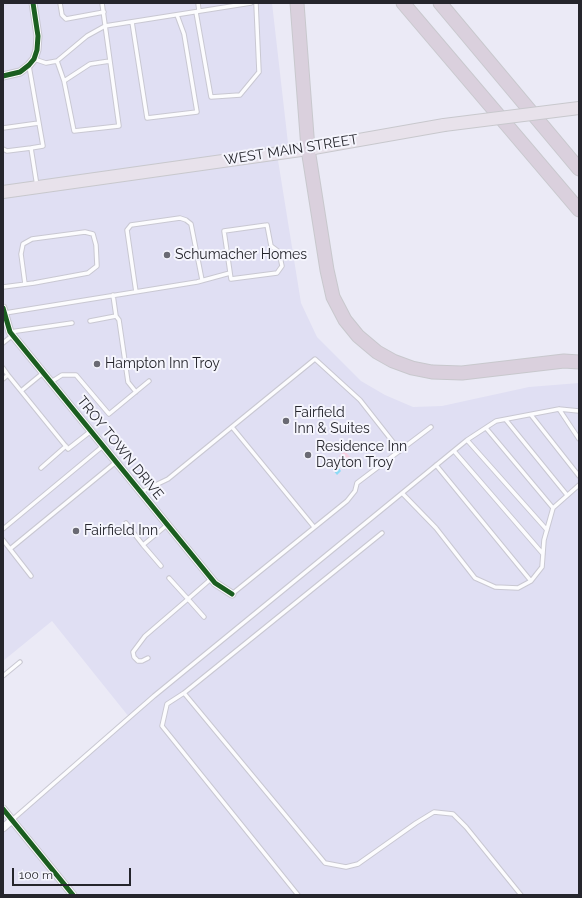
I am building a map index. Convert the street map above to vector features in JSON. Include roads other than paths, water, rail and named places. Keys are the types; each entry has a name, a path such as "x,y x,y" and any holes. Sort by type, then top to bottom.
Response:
{"highway":[{"path":"297,3 308,149 327,270 333,297 345,320 358,336 377,352 393,361 412,368 432,372 462,374 564,361 579,362"},
{"path":"403,3 579,210"},
{"path":"440,3 579,169"}],"main road":[{"name":"WEST MAIN STREET","path":"3,192 308,149 444,125 579,108"}],"street":[{"path":"3,76 20,72 29,65 34,58 37,50 38,36 33,3"},
{"name":"TROY TOWN DRIVE","path":"4,311 12,334 43,373 211,579 232,594"},
{"path":"3,809 72,895"},
{"path":"3,828 12,820"}],"lane":[{"path":"60,3 62,15 66,19 104,12"},
{"path":"57,61 64,81 74,132 118,126 102,3"},
{"path":"198,3 211,97 240,95 259,72 256,3"},
{"path":"34,58 46,63 57,61 86,36 106,26 177,15 221,5 250,3"},
{"path":"132,22 147,118 197,112 184,34 177,15"},
{"path":"64,81 90,64 110,62"},
{"path":"3,149 7,151 43,146 29,65"},
{"path":"3,128 39,122"},
{"path":"31,148 37,187"},
{"path":"136,292 127,230 131,225 180,218 186,220 191,224 202,280"},
{"path":"267,225 272,246 279,252 282,266 277,272 231,279 230,273 224,231 267,225"},
{"path":"3,287 25,284 88,273 97,266 96,245 93,234 85,232 32,239 23,244 20,254 25,284"},
{"path":"4,311 136,292 202,280 230,273"},
{"path":"113,295 116,316 120,320 128,382 136,392"},
{"path":"90,321 116,316"},
{"path":"3,343 12,334 72,323"},
{"path":"141,492 168,479 315,359 360,400 400,451"},
{"path":"3,368 68,449 91,431"},
{"path":"21,391 43,373"},
{"path":"3,379 8,374"},
{"path":"51,382 62,375 76,375 108,414 149,381"},
{"path":"559,410 579,439"},
{"path":"12,820 154,696 467,440 496,421 559,410 579,412"},
{"path":"531,415 579,476"},
{"path":"506,420 567,495"},
{"path":"232,426 314,527"},
{"path":"232,594 347,501 355,491 357,483 431,427"},
{"path":"486,428 553,508"},
{"path":"467,440 547,530"},
{"path":"41,468 66,446"},
{"path":"3,529 103,446"},
{"path":"454,451 543,554"},
{"path":"10,549 116,462"},
{"path":"436,465 532,581"},
{"path":"402,493 436,528 475,578 495,587 518,588 532,581 542,567 547,530 553,508 579,485"},
{"path":"126,523 161,566"},
{"path":"143,545 167,525"},
{"path":"298,895 162,726 167,704 184,693 382,533"},
{"path":"3,540 31,576"},
{"path":"169,578 204,617"},
{"path":"148,658 138,662 134,657 133,652 145,636 211,579"},
{"path":"3,676 20,662"},
{"path":"184,693 325,863 346,867 358,864 434,812 453,814 466,827 521,895"}],"water":[{"path":"333,460 341,471 337,475 328,464"}],"place":[{"name":"Schumacher Homes","path":"167,255"},
{"name":"Hampton Inn Troy","path":"97,364"},
{"name":"Fairfield Inn & Suites","path":"286,421"},
{"name":"Residence Inn Dayton Troy","path":"308,455"},
{"name":"Fairfield Inn","path":"76,531"}]}
